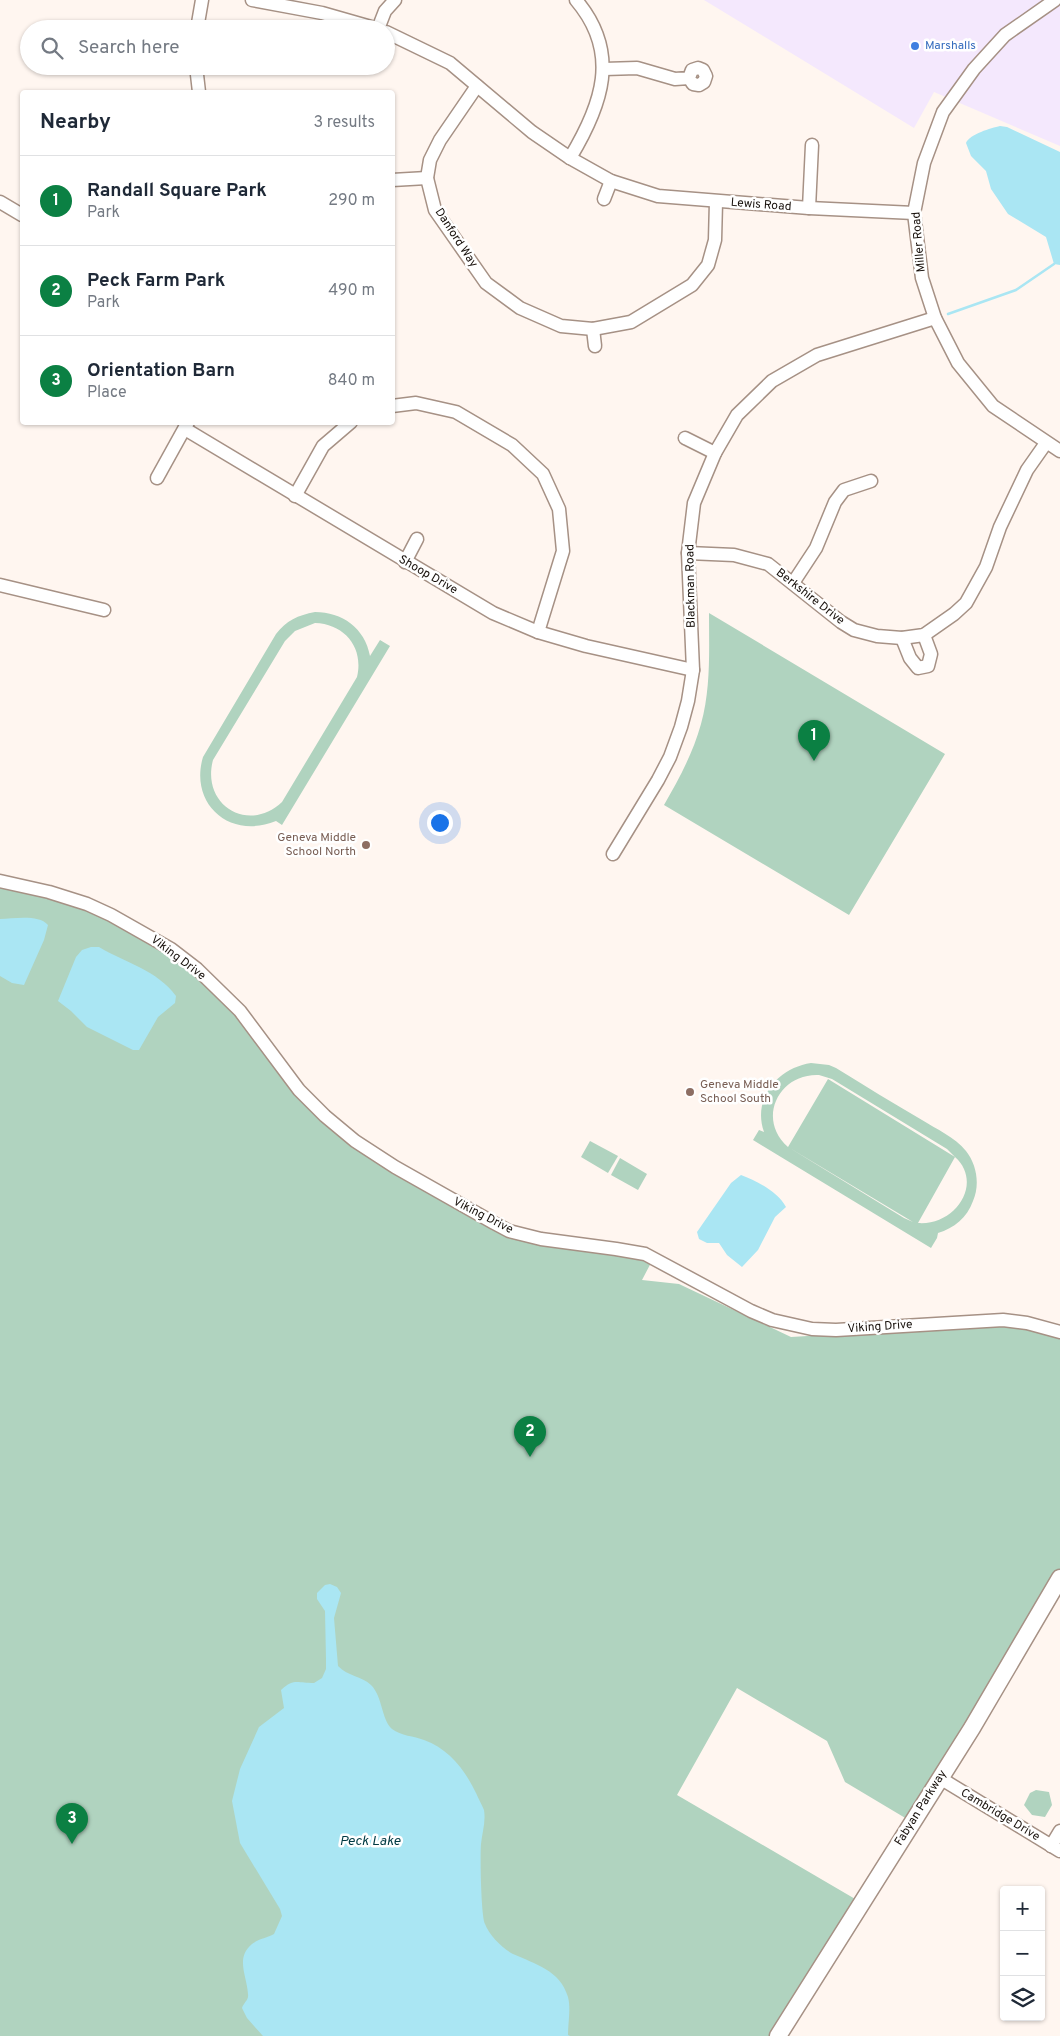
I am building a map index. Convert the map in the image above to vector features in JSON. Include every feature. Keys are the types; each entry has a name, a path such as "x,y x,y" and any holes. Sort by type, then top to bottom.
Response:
{"main road":[{"name":"Fabyan Parkway","path":"778,2036 972,1728 1060,1578"}],"street":[{"path":"199,20 202,0"},
{"path":"252,0 322,13 346,20"},
{"path":"382,20 386,11 395,0"},
{"path":"570,158 588,128 596,106 604,69 598,39 584,9 576,0"},
{"name":"Miller Road","path":"1055,0 1005,35 974,69 943,112 924,163 914,212 922,278 935,318 958,363 993,406 1060,451"},
{"name":"Lewis Road","path":"395,36 450,63 532,132 570,158 611,181 658,196 716,202 914,212"},
{"path":"604,69 637,68 675,79 689,78"},
{"path":"197,75 199,90"},
{"name":"Danford Way","path":"477,86 440,140 430,160 427,178 435,210 486,283 520,308 561,326 593,329 631,322 692,286 708,265 714,240 716,202"},
{"path":"809,208 812,145"},
{"path":"395,180 427,178"},
{"path":"604,198 611,181"},
{"path":"0,202 20,214"},
{"name":"Blackman Road","path":"613,854 670,757 682,727 693,670 688,553 694,504 715,453 737,415 772,381 817,355 935,318"},
{"path":"593,329 595,346"},
{"path":"395,406 416,403 456,412 512,446 543,474 559,509 564,551 538,632"},
{"path":"295,496 323,446 347,425"},
{"path":"156,478 186,426"},
{"name":"Shoop Drive","path":"186,426 295,496 493,613 538,632 586,646 693,670"},
{"path":"685,438 715,453"},
{"name":"Berkshire Drive","path":"688,553 734,555 768,564 847,626 877,636 902,638 924,634 947,620 966,603 986,567 1000,527 1027,470 1046,443"},
{"path":"794,583 816,548 835,502 844,490 871,482"},
{"path":"405,562 416,539"},
{"path":"0,585 104,610"},
{"path":"902,638 910,658 918,668 928,666 931,654 924,634"},
{"name":"Viking Drive","path":"0,881 49,892 87,904 111,915 171,950 197,969 240,1011 299,1090 325,1116 355,1141 394,1167 509,1231 542,1239 616,1248 644,1254 750,1310 772,1320 804,1327 836,1330 1003,1320 1028,1323 1060,1332"},
{"name":"Cambridge Drive","path":"940,1778 1056,1848"},
{"path":"1056,1848 1060,1831"}],"shaded area":[{"path":"704,0 1060,0 1060,146 934,92 914,128"}],"green space":[{"path":"309,613 334,615 351,624 363,637 370,656 380,640 390,646 282,825 276,821 259,826 243,826 217,814 208,803 202,790 200,774 203,757 276,634 288,622","holes":["315,623 326,624 343,633 355,647 358,656 357,677 282,802 269,811 255,815 242,815 230,810 221,802 214,790 211,776 213,760 285,641 295,631"]},
{"path":"709,613 945,754 849,915 664,805 690,756 701,724 709,669"},
{"path":"0,881 87,904 197,969 325,1116 509,1231 653,1259 642,1280 679,1284 791,1337 1024,1323 1060,1339 1060,1576 912,1822 845,1782 827,1741 737,1688 677,1795 862,1903 778,2036 0,2036"},
{"path":"811,1063 829,1065 836,1068 945,1134 966,1151 973,1162 977,1182 973,1201 959,1222 938,1233 931,1248 753,1140 759,1130 764,1132 761,1119 762,1108 765,1097 771,1087 778,1078 799,1066","holes":["819,1075 832,1079 947,1149 955,1157 828,1079 788,1147 779,1136 774,1124 773,1111 776,1100 793,1081 805,1076","788,1147 913,1222 904,1218","955,1157 963,1167 967,1179 966,1190 954,1210 943,1218 931,1222 918,1223"]},
{"path":"590,1141 618,1156 608,1173 581,1157"},
{"path":"620,1158 647,1174 638,1190 611,1175"},
{"path":"1036,1790 1049,1792 1052,1805 1045,1817 1032,1815 1024,1805 1030,1793"}],"water":[{"path":"1000,126 1007,127 1060,152 1060,265 1054,264 1046,237 1008,214 991,189 986,171 971,156 966,143 968,140 981,132"},
{"path":"32,918 48,925 44,940 24,985 12,983 0,976 0,919"},
{"path":"99,947 150,973 176,996 175,1003 158,1017 139,1050 133,1050 87,1027 58,1001 76,957 82,950"},
{"path":"741,1175 772,1192 786,1207 775,1217 758,1250 742,1267 727,1255 719,1243 707,1243 699,1239 697,1232 731,1183"},
{"name":"Peck Lake","path":"330,1584 337,1587 341,1593 334,1618 338,1666 371,1685 378,1696 388,1725 392,1729 399,1733 424,1740 441,1749 455,1761 467,1776 484,1810 485,1819 481,1844 481,1860 485,1924 493,1937 505,1949 546,1969 559,1980 569,2002 568,2035 570,2036 263,2036 247,2018 242,2008 248,1996 243,1968 244,1955 254,1942 274,1934 282,1916 280,1909 240,1843 232,1801 240,1769 259,1727 284,1708 281,1690 289,1684 300,1682 314,1683 322,1678 326,1669 325,1611 317,1599 317,1593 325,1585"}],"waterway":[{"path":"948,314 1016,290 1054,264"}],"place":[{"name":"Marshalls","path":"915,46"},
{"name":"Randall Square Park","path":"814,761"},
{"name":"Geneva Middle School North","path":"366,845"},
{"name":"Geneva Middle School South","path":"690,1092"},
{"name":"Peck Farm Park","path":"530,1457"},
{"name":"Orientation Barn","path":"72,1844"}]}
